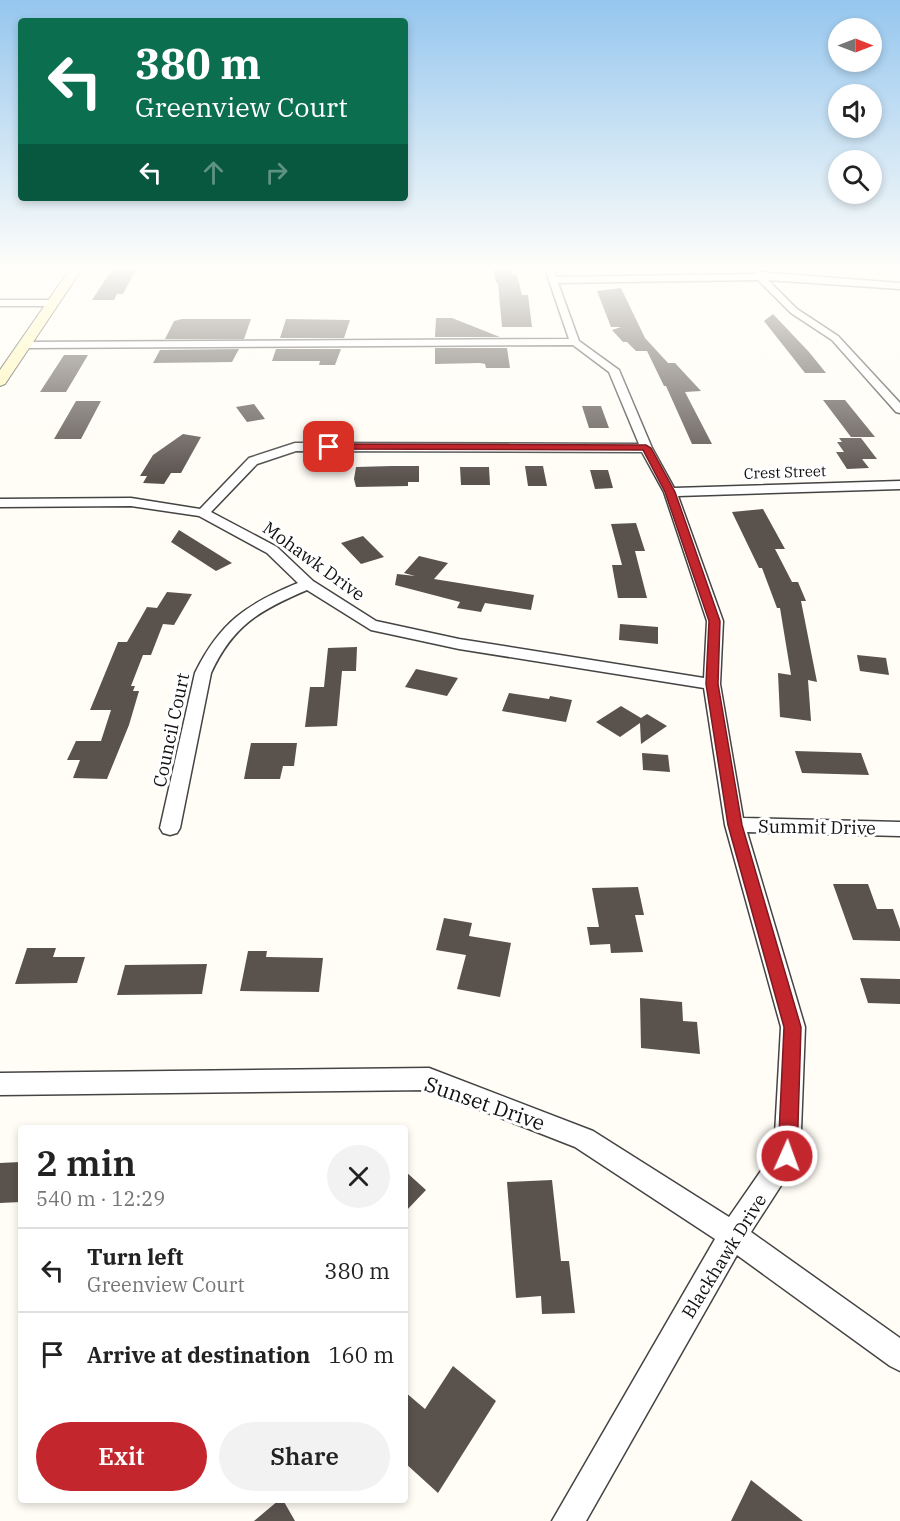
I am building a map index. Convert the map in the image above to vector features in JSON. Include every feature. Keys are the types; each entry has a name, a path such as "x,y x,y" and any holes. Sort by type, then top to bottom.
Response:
{"main road":[{"path":"0,381 30,337"}],"street":[{"path":"25,345 575,342 573,337"},
{"path":"833,337 900,410"},
{"name":"Blackhawk Drive","path":"568,1521 733,1235 787,1156 793,1027 735,825 712,684 715,621 670,492 646,448 614,370 575,342"},
{"path":"203,513 253,461 295,447 646,448"},
{"name":"Crest Street","path":"670,492 900,485"},
{"name":"Mohawk Drive","path":"0,503 131,502 203,513 272,550 308,585 371,625 459,644 712,684"},
{"name":"Council Court","path":"170,828 202,673 208,660 234,623 250,611 308,585"},
{"name":"Summit Drive","path":"735,825 900,829"},
{"name":"Sunset Drive","path":"0,1084 429,1079 585,1138 733,1235 900,1356"}],"building":[{"path":"166,337 245,337 244,339 165,339"},
{"path":"280,337 344,337 344,338"},
{"path":"618,337 645,337 668,363 675,363 701,391 685,392 712,444 692,444 666,386 647,351 636,351 627,342 623,342"},
{"path":"777,337 795,337 826,373 805,373"},
{"path":"435,348 507,348 510,368 486,368 485,364 480,363 435,364"},
{"path":"239,349 232,362 153,363 160,350"},
{"path":"276,349 341,349 335,365 319,365 320,361 272,361"},
{"path":"64,355 88,355 66,392 40,392"},
{"path":"823,400 845,400 875,437 851,437"},
{"path":"76,401 101,401 81,439 54,439"},
{"path":"254,404 265,419 247,422 236,407"},
{"path":"582,406 601,406 609,428 589,428"},
{"path":"183,434 201,437 181,473 171,473 164,484 143,483 147,476 140,476 153,455"},
{"path":"839,438 861,438 877,459 862,459 869,468 847,469 836,452 844,452 837,442 842,442"},
{"path":"419,466 419,482 408,482 408,486 356,487 354,479 356,467"},
{"path":"525,466 543,466 547,486 528,486"},
{"path":"460,467 489,467 490,485 461,485"},
{"path":"590,470 608,470 613,488 595,489"},
{"path":"763,509 785,549 775,549 792,582 798,582 806,601 801,601 817,682 808,680 811,721 780,717 778,673 791,675 780,608 777,608 762,568 759,568 732,512"},
{"path":"636,523 645,551 635,551 647,598 618,598 612,565 622,565 611,524"},
{"path":"179,530 232,563 216,571 171,542"},
{"path":"363,536 384,557 361,564 341,543"},
{"path":"419,556 448,563 434,579 534,595 531,610 485,603 481,612 457,608 460,602 395,585 397,574 415,576 404,573"},
{"path":"167,592 192,594 174,625 163,624 151,655 143,655 131,686 135,686 133,691 139,691 129,725 107,779 73,778 80,760 67,760 76,741 101,741 111,710 90,710 118,642 127,642 147,607 157,608"},
{"path":"620,624 658,627 658,644 619,640"},
{"path":"357,647 356,671 342,671 337,726 305,727 310,687 324,687 328,648"},
{"path":"857,655 886,658 889,675 860,671"},
{"path":"416,669 458,678 447,696 405,687"},
{"path":"509,693 572,700 566,722 502,711"},
{"path":"621,706 641,718 647,714 667,726 641,744 640,723 620,737 596,722"},
{"path":"251,743 297,743 294,766 283,766 280,779 244,779"},
{"path":"795,751 861,753 869,775 802,773"},
{"path":"642,753 668,755 670,772 643,770"},
{"path":"833,884 868,884 877,909 893,909 900,929 900,941 853,940"},
{"path":"638,887 644,915 635,915 643,952 611,953 610,944 590,945 587,927 599,927 592,888"},
{"path":"444,918 472,923 469,936 511,943 500,997 457,989 466,955 436,950"},
{"path":"27,948 56,948 53,957 85,957 77,983 15,984"},
{"path":"248,951 267,951 266,957 323,958 319,992 240,991"},
{"path":"207,964 202,994 117,995 125,965"},
{"path":"860,978 900,979 900,1004 868,1003"},
{"path":"640,998 682,1002 683,1021 697,1022 700,1054 641,1048"},
{"path":"18,1162 18,1202 0,1203 0,1163"},
{"path":"408,1174 426,1190 408,1209"},
{"path":"552,1180 561,1261 569,1261 575,1313 542,1314 541,1296 516,1298 507,1182"},
{"path":"453,1366 496,1401 438,1493 408,1466 408,1395 425,1409"},
{"path":"751,1480 803,1521 731,1521"},
{"path":"275,1503 285,1503 295,1521 254,1521"}],"route":[{"path":"329,447 646,448 670,492 715,621 712,684 735,825 793,1027 787,1156"}]}
